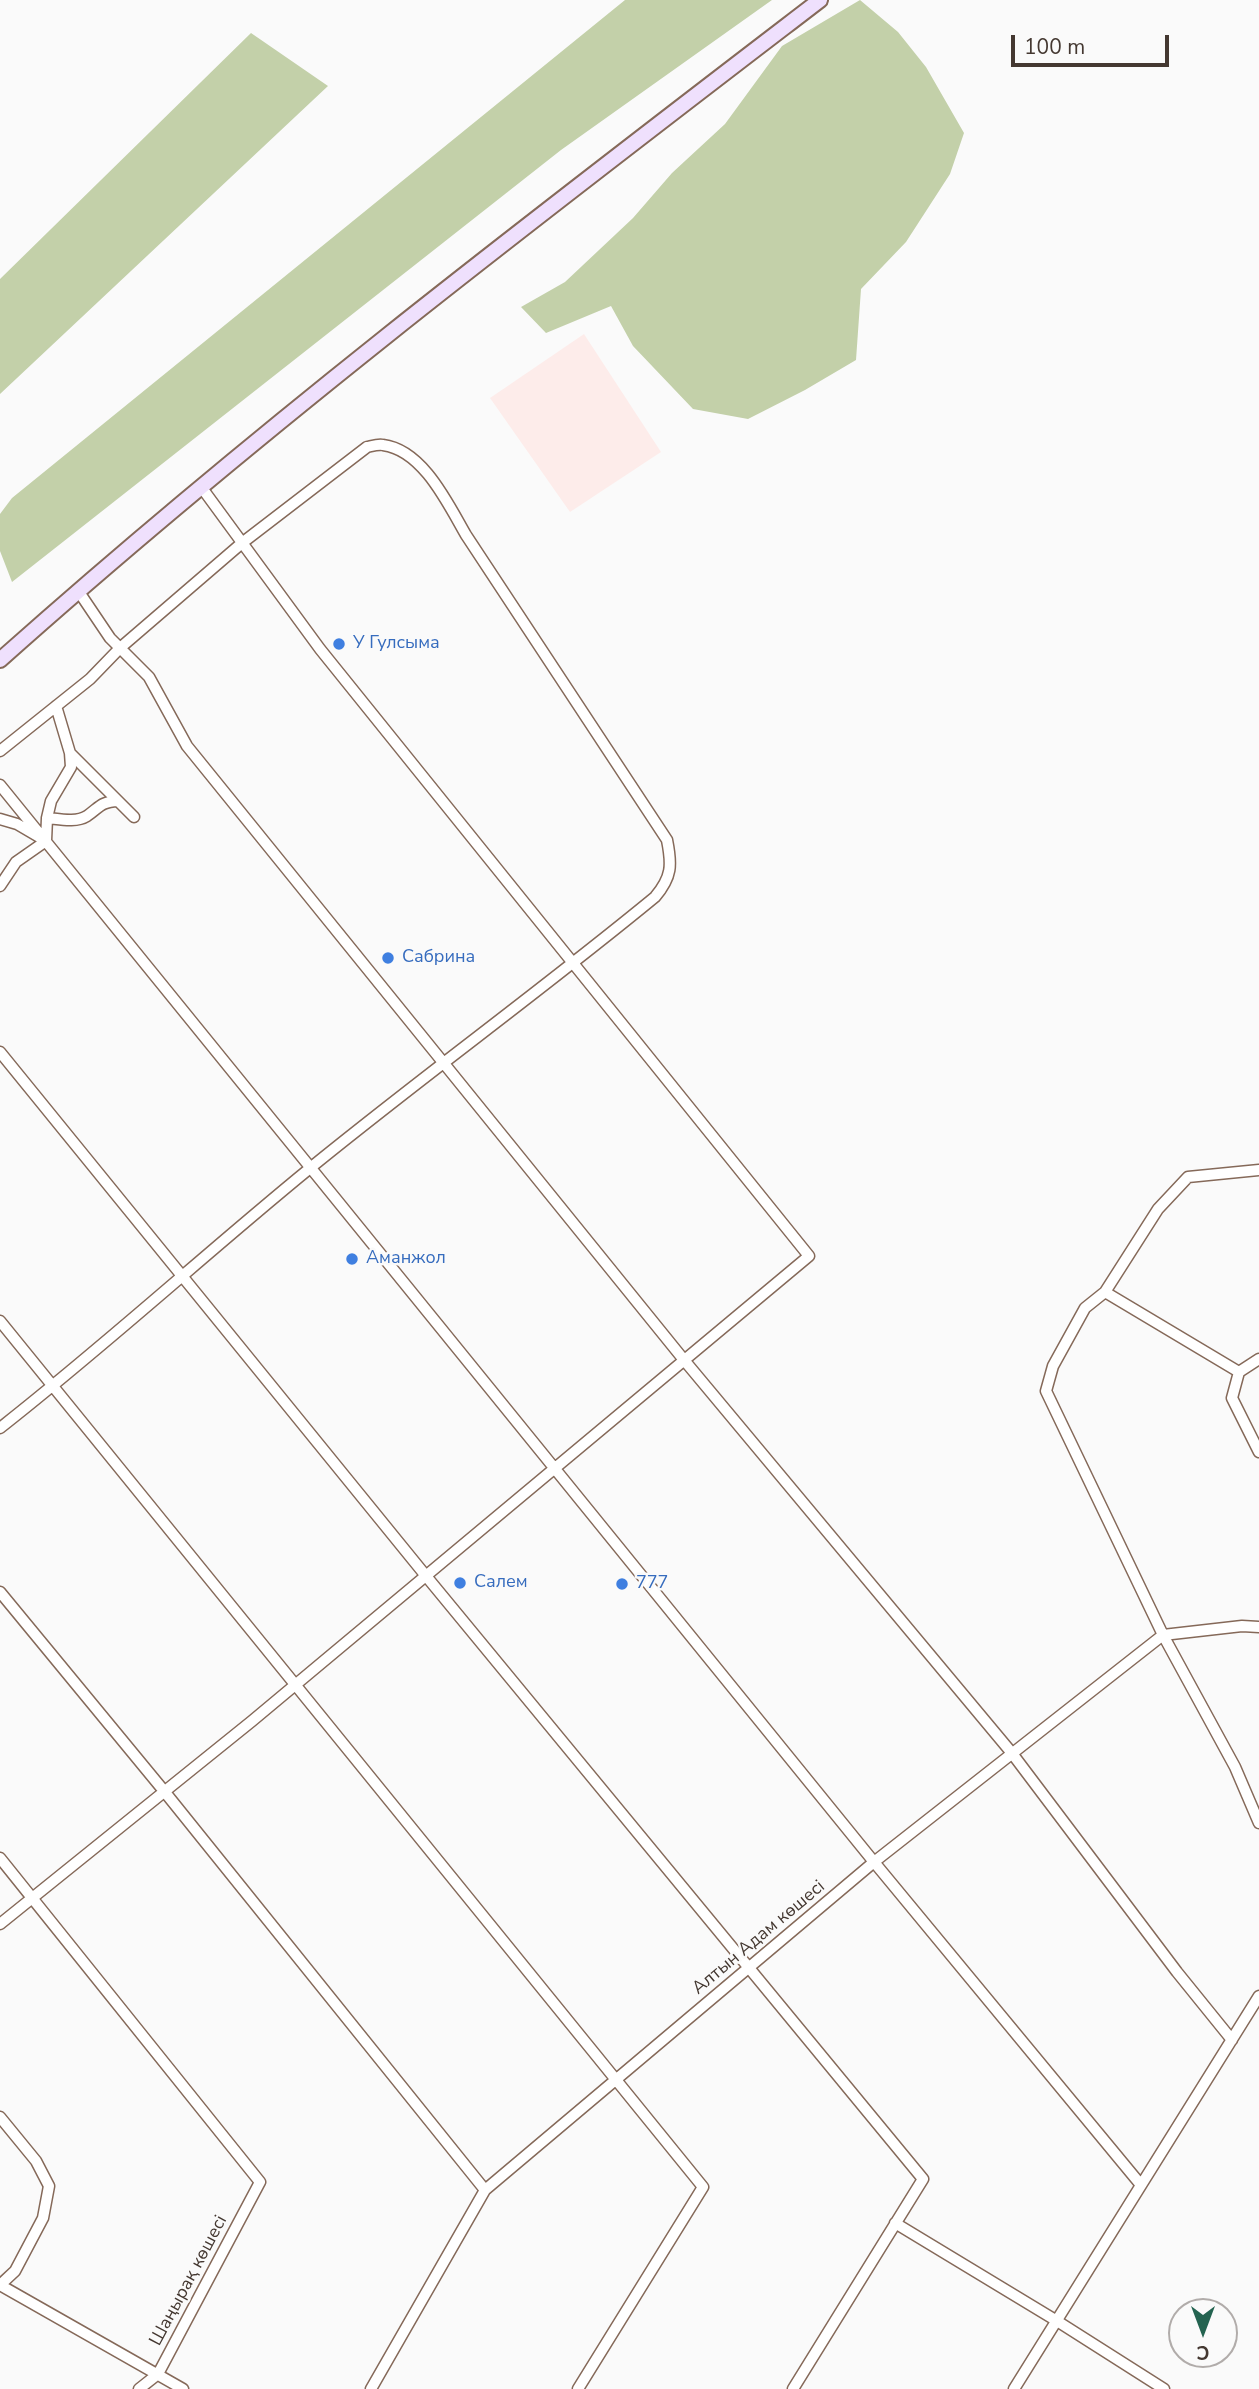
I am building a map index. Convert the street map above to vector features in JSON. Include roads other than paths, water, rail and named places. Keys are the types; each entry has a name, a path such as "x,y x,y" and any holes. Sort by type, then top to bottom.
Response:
{"main road":[{"path":"0,660 202,488 465,272 820,0"}],"street":[{"path":"0,751 90,679 120,648 242,543 367,447 382,444 405,453 435,483 466,535 667,840 672,864 665,885 656,897 310,1168 0,1428"},
{"path":"0,1924 295,1685 809,1256 320,649 202,488"},
{"path":"79,592 110,638 149,677 187,746 684,1360 1012,1752 1177,1972 1232,2040"},
{"path":"46,841 51,802 71,767 70,753 56,706"},
{"path":"70,753 134,817"},
{"path":"0,785 874,1862 1141,2185"},
{"path":"47,818 79,820 105,802 118,801"},
{"path":"0,819 18,824 46,841"},
{"path":"0,886 16,862 46,841"},
{"path":"0,1052 426,1576 923,2179 793,2389"},
{"path":"1259,1170 1188,1177 1158,1209 1105,1292 1085,1308 1053,1366 1046,1391 1163,1635 1235,1767 1259,1822"},
{"path":"1105,1292 1239,1372"},
{"path":"0,1321 703,2187 578,2389"},
{"path":"1259,1359 1239,1372 1233,1398 1259,1452"},
{"path":"0,1592 485,2190"},
{"path":"1163,1635 1242,1626 1259,1627"},
{"name":"Алтын Адам көшесі","path":"371,2389 485,2190 874,1862 1163,1635"},
{"path":"0,1858 33,1898"},
{"name":"Шаңырақ көшесі","path":"33,1898 260,2182 158,2374 139,2389"},
{"path":"1014,2389 1259,1996"},
{"path":"0,2117 36,2161 49,2186 43,2218 15,2271 0,2285 183,2389"},
{"path":"895,2223 1057,2320 1164,2389"}],"place":[{"name":"У Гулсыма","path":"339,644"},
{"name":"Сабрина","path":"388,958"},
{"name":"Аманжол","path":"352,1259"},
{"name":"Салем","path":"460,1583"},
{"name":"777","path":"622,1584"}]}
